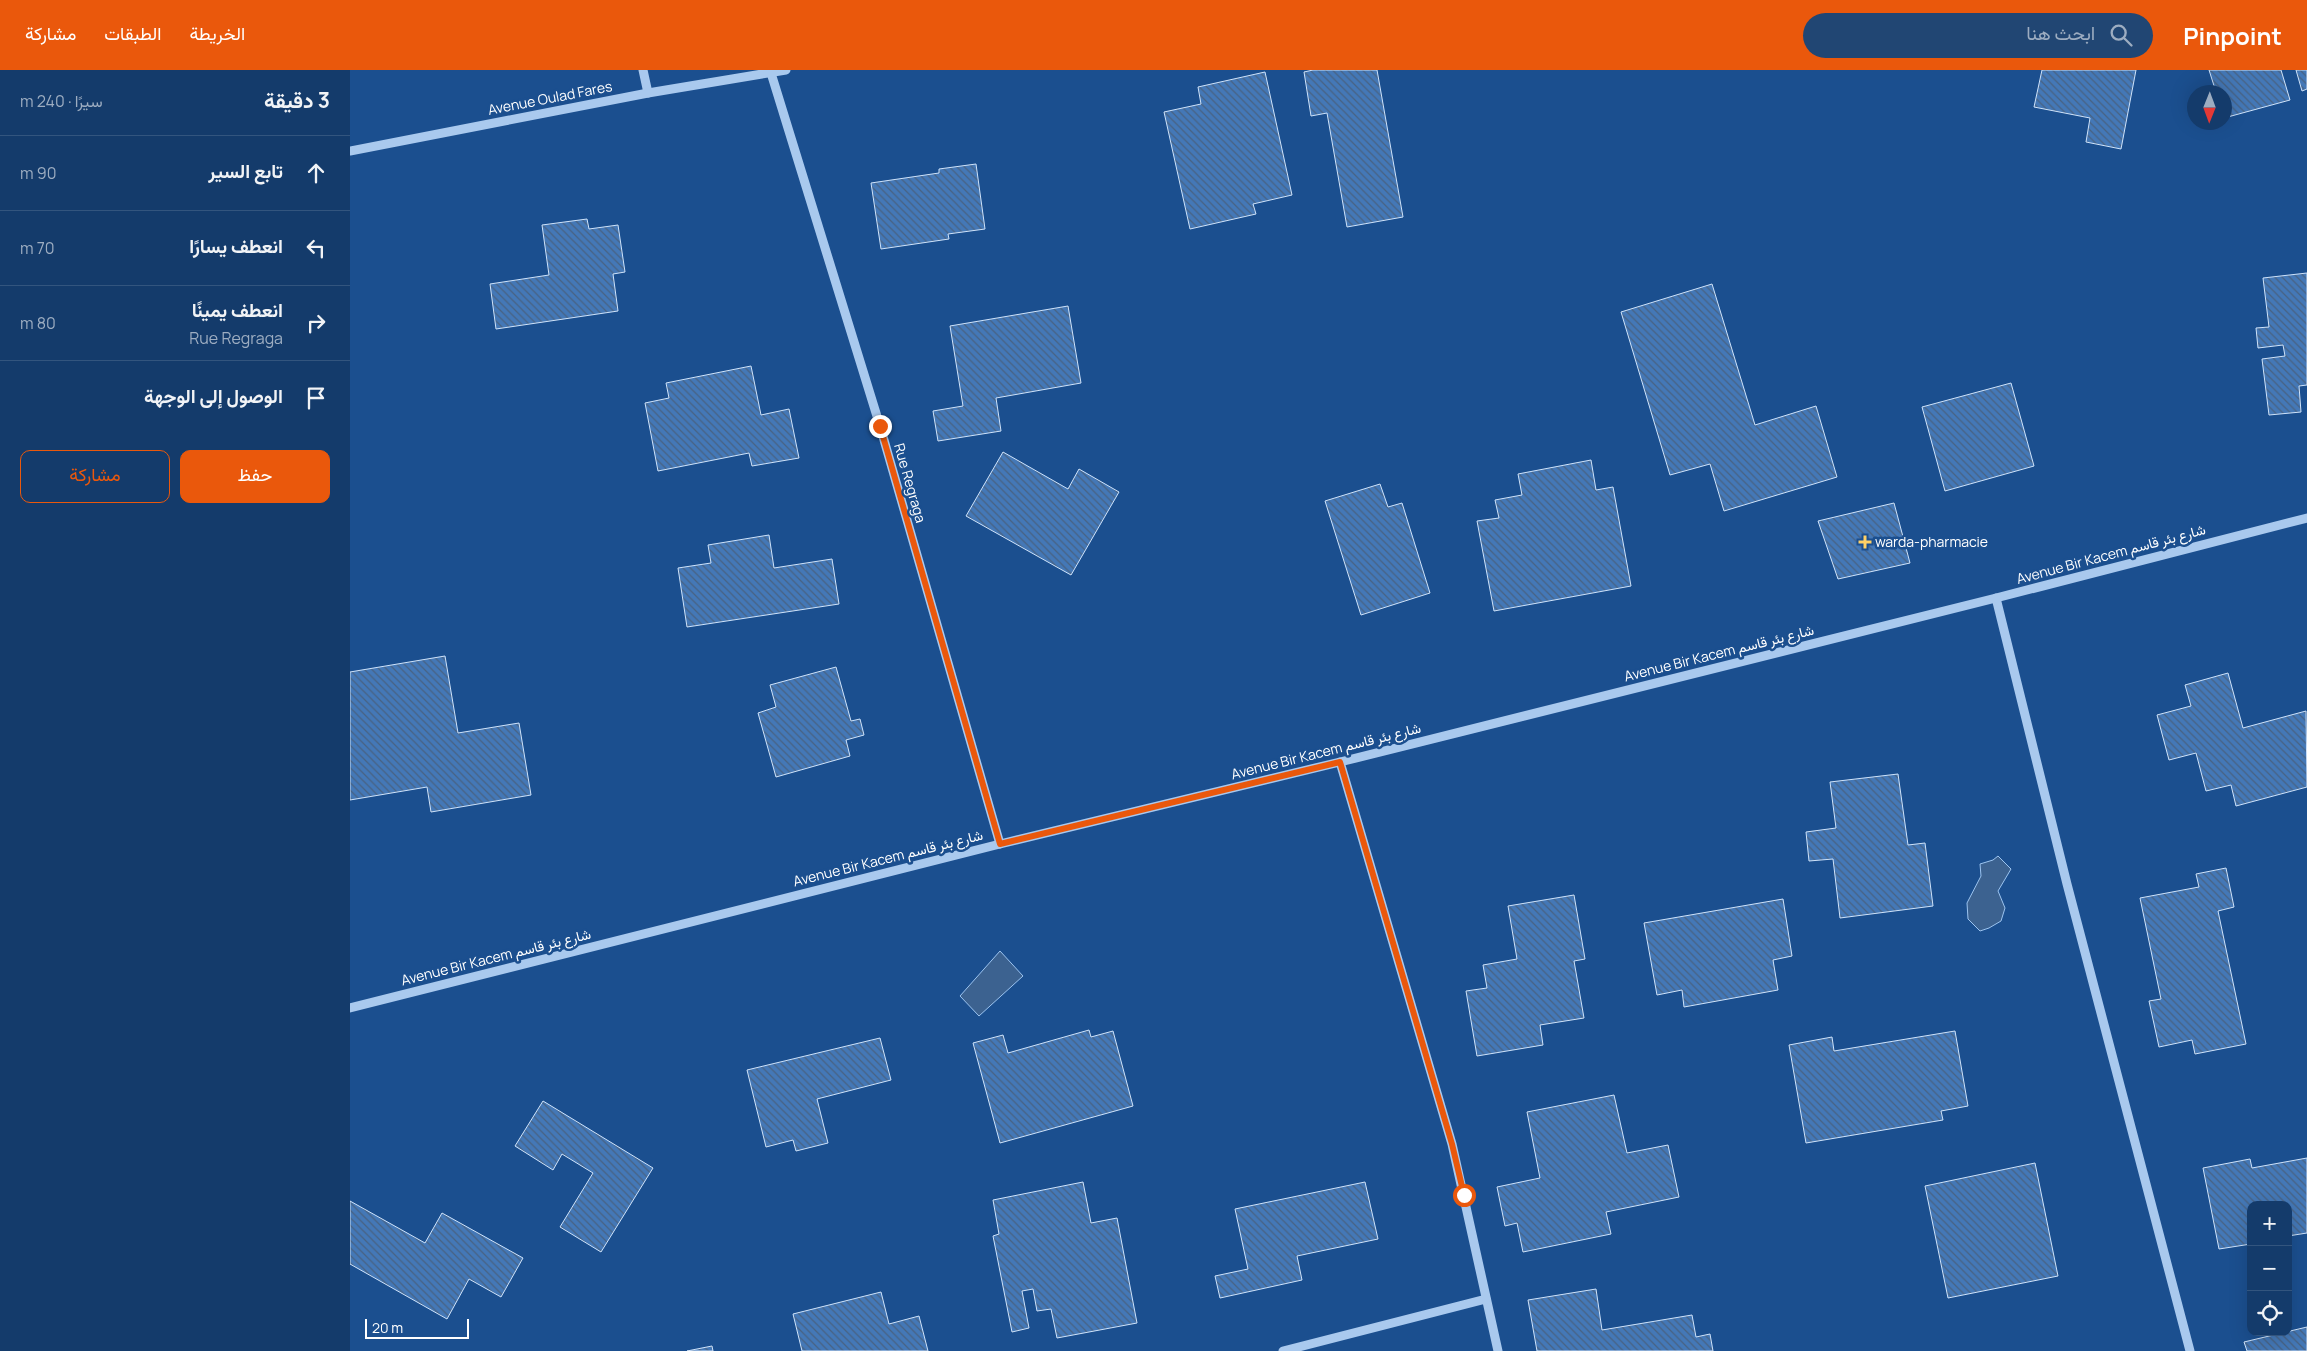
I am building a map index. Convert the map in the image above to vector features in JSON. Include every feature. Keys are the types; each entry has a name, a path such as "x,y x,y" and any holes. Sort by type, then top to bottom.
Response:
{"street":[{"path":"643,70 648,94"},
{"name":"Avenue Oulad Fares","path":"350,151 648,94 786,70"},
{"name":"Rue Regraga","path":"772,73 880,426 1000,844"},
{"name":"Avenue Bir Kacem شارع بئر قاسم","path":"350,1008 1000,844 1340,762 1996,598 2307,518"},
{"path":"1996,598 2067,884 2190,1351"},
{"path":"1340,762 1452,1144 1498,1351"},
{"path":"1283,1351 1486,1300"}],"water":[{"path":"1998,856 2011,869 1998,891 2005,908 2001,921 1980,931 1968,919 1967,903 1981,876 1980,864 1993,860"},
{"path":"1000,951 1023,976 979,1016 960,996"}],"building":[{"path":"1313,70 1377,70 1403,217 1347,227 1327,113 1311,116 1304,72"},
{"path":"2042,70 2136,70 2121,149 2086,142 2090,118 2034,107"},
{"path":"2209,70 2281,70 2290,100 2232,116 2232,85 2214,85"},
{"path":"2296,70 2307,70 2307,89 2302,91"},
{"path":"1265,72 1292,195 1253,204 1256,214 1190,229 1164,112 1201,104 1198,87"},
{"path":"976,164 985,229 948,234 949,239 881,249 871,183 939,173 939,169"},
{"path":"587,219 589,229 618,225 625,272 613,274 618,311 496,329 490,284 549,275 542,225"},
{"path":"2307,273 2307,385 2299,386 2301,412 2269,415 2262,359 2285,356 2283,345 2258,348 2256,328 2269,327 2263,278"},
{"path":"1712,284 1755,425 1816,406 1837,477 1724,511 1710,464 1670,475 1621,312"},
{"path":"1068,306 1081,383 996,398 1001,431 938,441 933,411 963,406 950,326"},
{"path":"751,366 761,415 789,409 799,458 752,466 749,453 658,471 645,403 669,398 666,383"},
{"path":"2011,383 2034,466 1945,491 1922,407"},
{"path":"1003,452 1068,489 1079,469 1119,492 1071,575 966,516"},
{"path":"1591,460 1596,490 1613,487 1631,586 1494,611 1477,521 1499,518 1495,500 1522,495 1518,474"},
{"path":"1380,484 1388,507 1402,503 1430,593 1361,615 1325,501"},
{"name":"warda-pharmacie","path":"1894,503 1910,563 1838,579 1818,521"},
{"path":"769,535 774,568 832,559 839,604 687,627 678,568 711,563 708,545"},
{"path":"445,656 458,733 519,723 531,795 431,812 427,787 350,800 350,672"},
{"path":"836,667 851,721 860,719 864,735 846,740 850,756 776,777 758,713 776,707 770,685"},
{"path":"2228,673 2243,728 2306,711 2307,787 2236,806 2231,785 2206,791 2196,753 2169,760 2157,715 2191,706 2185,685"},
{"path":"1898,774 1908,845 1925,843 1933,906 1840,918 1833,859 1809,861 1806,832 1836,828 1830,782"},
{"path":"2226,868 2234,907 2218,911 2246,1044 2195,1054 2192,1040 2159,1047 2149,1001 2161,999 2140,898 2199,887 2196,874"},
{"path":"1574,895 1585,959 1574,961 1584,1018 1540,1025 1543,1045 1477,1056 1466,991 1487,988 1483,965 1517,959 1508,906"},
{"path":"1783,899 1792,956 1773,960 1778,990 1684,1007 1682,990 1657,995 1644,923"},
{"path":"1089,1030 1091,1037 1113,1031 1133,1106 1000,1143 973,1043 1003,1035 1008,1053"},
{"path":"1955,1031 1968,1106 1941,1111 1943,1120 1806,1143 1789,1045 1832,1037 1834,1051"},
{"path":"880,1038 891,1080 817,1099 828,1143 796,1151 793,1140 766,1147 747,1070"},
{"path":"1614,1095 1627,1153 1668,1145 1679,1197 1606,1212 1611,1234 1523,1252 1517,1223 1505,1226 1497,1187 1540,1178 1527,1112"},
{"path":"543,1101 653,1168 601,1252 560,1227 593,1173 562,1154 553,1170 515,1146"},
{"path":"2307,1158 2307,1233 2292,1235 2292,1201 2247,1201 2247,1245 2219,1249 2203,1168 2250,1159 2252,1168"},
{"path":"2035,1163 2058,1276 1948,1298 1925,1186"},
{"path":"1083,1182 1091,1223 1117,1218 1137,1323 1057,1338 1051,1309 1037,1311 1033,1289 1022,1291 1029,1328 1012,1332 993,1236 999,1234 993,1200"},
{"path":"1365,1182 1378,1239 1297,1256 1302,1280 1220,1298 1215,1276 1248,1269 1235,1209"},
{"path":"350,1201 425,1243 442,1213 523,1258 501,1297 469,1279 447,1319 350,1264"},
{"path":"1596,1289 1602,1330 1692,1315 1696,1337 1710,1334 1713,1351 1537,1351 1528,1300"},
{"path":"881,1292 889,1324 919,1316 928,1351 802,1351 793,1314"},
{"path":"2307,1327 2307,1351 2247,1351 2244,1342 2269,1336 2292,1336 2292,1331"},
{"path":"712,1346 713,1351 687,1351"}],"place":[{"name":"warda-pharmacie","path":"1865,542"}],"route":[{"path":"880,426 1000,844 1340,762 1388,932 1452,1144 1464,1195"}]}
